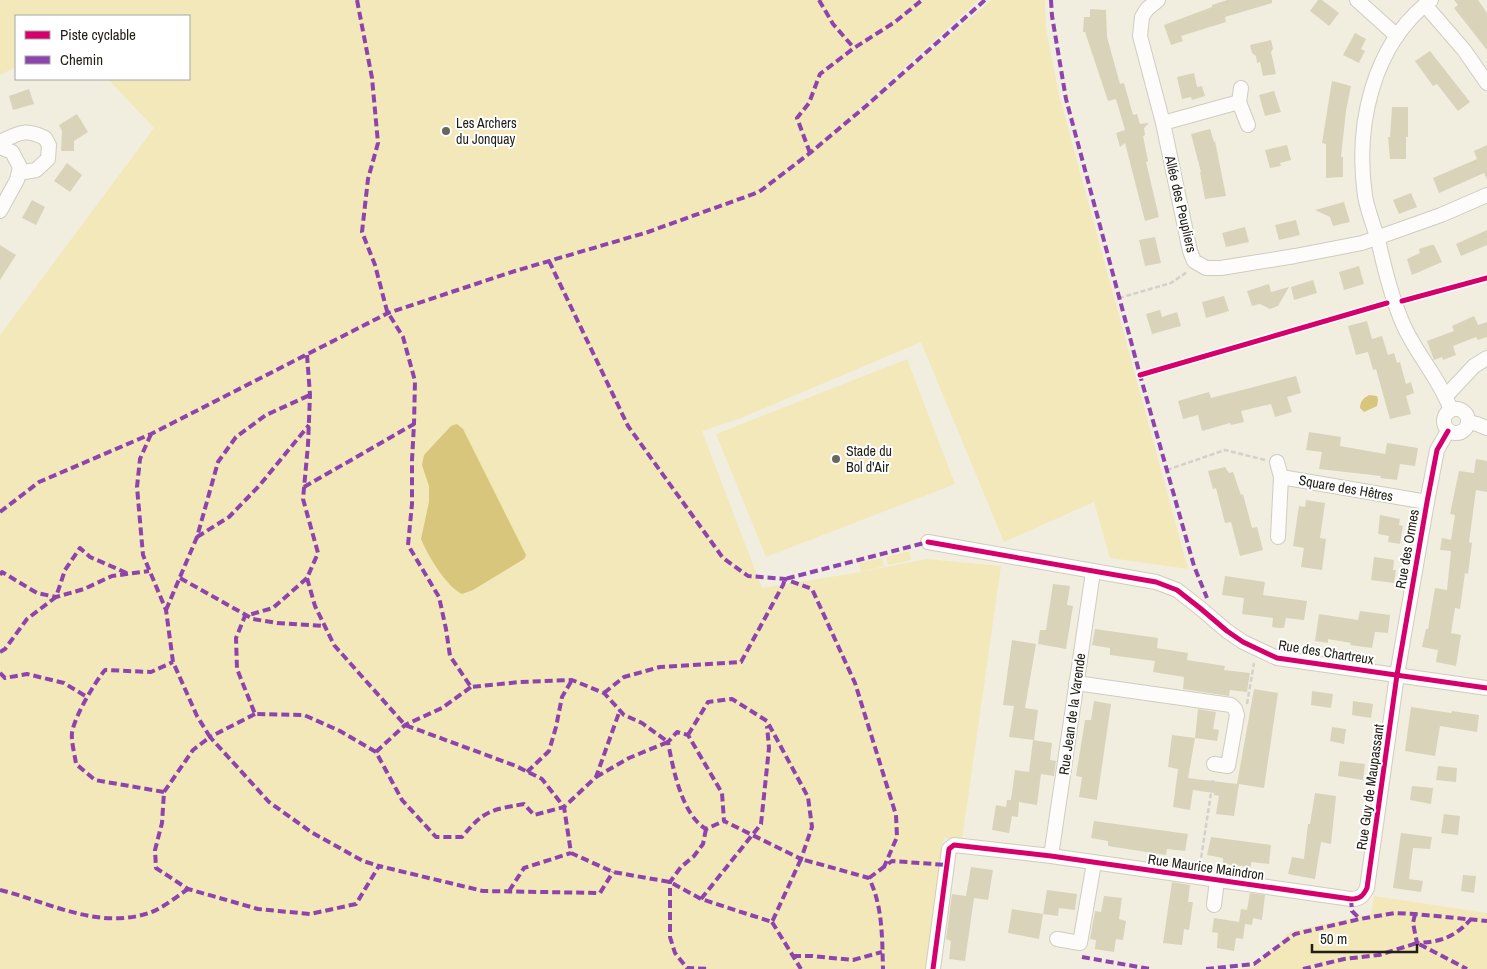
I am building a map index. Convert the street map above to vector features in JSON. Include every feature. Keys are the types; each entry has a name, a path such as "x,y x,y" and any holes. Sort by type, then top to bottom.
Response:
{"street":[{"name":"Allée des Peupliers","path":"1158,0 1147,9 1142,17 1140,36 1163,123 1194,261 1206,268 1221,268 1295,256 1362,242 1377,238 1487,195"},
{"path":"1357,0 1397,36"},
{"path":"1451,410 1446,396 1413,346 1402,324 1370,218 1363,174 1366,116 1373,85 1384,59 1397,36 1428,2 1487,83"},
{"path":"1241,88 1239,102 1248,125"},
{"path":"1163,123 1239,102"},
{"path":"0,142 24,131 34,132 45,138 49,145 48,159 36,170 19,173"},
{"path":"0,146 12,152 20,167 17,180 0,211"},
{"path":"1446,396 1474,366 1487,358"},
{"path":"1460,409 1466,414 1468,422 1463,432 1455,434 1448,431 1444,424 1444,419 1445,415 1451,410 1460,409"},
{"path":"1468,422 1487,428"},
{"name":"Rue des Ormes","path":"1397,675 1437,450 1448,431"},
{"name":"Square des Hêtres","path":"1276,462 1281,477 1427,502"},
{"path":"1278,537 1281,477"},
{"name":"Rue des Chartreux","path":"928,542 1156,582 1176,590 1227,631 1258,650 1277,658 1487,688"},
{"name":"Rue Jean de la Varende","path":"1050,856 1093,572"},
{"name":"Rue Guy de Maupassant","path":"1358,899 1367,888 1397,675"},
{"path":"1076,683 1231,705 1237,715 1228,766 1214,764"},
{"name":"Rue Maurice Maindron","path":"933,969 949,849 954,845 1050,856 1358,899"},
{"path":"1057,939 1080,943 1094,863"},
{"path":"1214,905 1217,880"}],"path":[{"path":"1119,298 1171,283 1192,268"},
{"path":"1402,301 1487,278"},
{"path":"1167,470 1225,450 1276,462"},
{"path":"1246,708 1254,658"},
{"path":"1199,872 1213,780"}],"shaded area":[{"path":"0,0 979,0 825,140 992,0 1045,0 1046,28 1059,95 1188,569 1110,558 1094,502 1004,542 921,342 741,418 702,431 762,588 927,559 1001,566 962,840 944,838 926,969 0,969 0,335 154,128 109,80 190,80 190,15 15,15 15,68 0,75"},
{"name":"Stade du Bol d'Air","path":"907,359 955,484 766,557 716,434"},
{"path":"1369,395 1377,396 1377,406 1364,412 1360,408 1361,403"},
{"path":"457,424 463,429 526,555 524,559 473,590 462,594 444,578 428,554 421,539 429,502 429,486 422,465 424,455 451,426"},
{"path":"909,551 911,560 888,565 886,557"},
{"path":"882,558 884,566 861,572 859,563"},
{"path":"1374,896 1487,913 1487,969 1241,969 1254,967 1291,931 1371,914"}],"building":[{"path":"1227,0 1272,0 1272,3 1225,17 1226,22 1181,36 1183,41 1171,45 1164,25"},
{"path":"1318,0 1322,0 1339,13 1329,26 1310,11"},
{"path":"1454,0 1478,0 1487,13 1487,50 1454,8 1458,5"},
{"path":"1090,9 1106,10 1107,37 1120,84 1124,83 1133,115 1137,114 1140,124 1149,123 1144,128 1145,135 1143,136 1148,161 1146,162 1159,217 1145,221 1125,143 1120,147 1116,133 1125,130 1116,99 1108,101 1085,32 1083,32 1084,17 1090,17"},
{"path":"1355,33 1366,39 1361,49 1365,51 1359,63 1343,55"},
{"path":"1271,40 1273,49 1271,52 1276,74 1263,76 1260,62 1257,63 1256,56 1252,53 1250,45"},
{"path":"1430,51 1470,102 1458,111 1437,84 1433,86 1415,61"},
{"path":"1194,73 1197,87 1202,86 1205,96 1192,100 1191,97 1182,99 1177,77"},
{"path":"1332,81 1351,86 1341,157 1343,157 1343,177 1326,178 1326,144 1322,143"},
{"path":"29,89 34,104 13,110 9,96"},
{"path":"1274,91 1281,112 1265,116 1259,95"},
{"path":"1392,107 1408,107 1406,159 1390,159 1388,137 1390,137"},
{"path":"77,114 88,132 74,141 74,151 61,151 62,131 59,125"},
{"path":"1210,129 1215,141 1226,196 1205,199 1201,172 1191,134"},
{"path":"1287,145 1291,160 1280,163 1281,166 1270,168 1265,150"},
{"path":"1487,145 1487,180 1484,173 1439,193 1433,178 1477,159 1474,151"},
{"path":"67,163 82,175 70,192 54,181"},
{"path":"1411,193 1417,207 1399,214 1393,200"},
{"path":"32,200 45,207 36,225 22,218"},
{"path":"1344,202 1350,222 1333,226 1330,217 1315,210"},
{"path":"1296,220 1300,235 1279,240 1275,225"},
{"path":"1245,227 1249,242 1226,247 1222,233"},
{"path":"1487,230 1487,245 1461,256 1456,244"},
{"path":"1155,237 1161,263 1145,266 1139,240"},
{"path":"0,245 16,255 0,280"},
{"path":"1434,245 1442,262 1412,275 1407,259 1420,253 1419,249"},
{"path":"1359,266 1364,284 1344,290 1339,272"},
{"path":"1313,280 1317,293 1294,300 1291,287"},
{"path":"1269,284 1271,292 1289,287 1278,306 1270,309 1260,304 1252,306 1247,291"},
{"path":"1224,296 1229,311 1206,318 1202,302"},
{"path":"1160,310 1162,317 1177,312 1181,326 1152,334 1146,314"},
{"path":"1474,316 1478,325 1487,322 1487,337 1478,340 1476,337 1453,346 1456,355 1443,360 1442,357 1434,360 1427,341 1454,331 1452,326"},
{"path":"1367,321 1372,339 1382,336 1388,355 1394,353 1397,363 1400,362 1406,384 1411,382 1414,393 1406,396 1411,414 1390,419 1376,369 1373,370 1368,352 1356,355 1348,326"},
{"path":"1296,376 1301,393 1287,397 1292,412 1275,417 1271,404 1241,411 1244,422 1231,425 1230,423 1202,431 1198,415 1183,419 1178,401 1209,392 1211,398"},
{"path":"1309,432 1341,437 1340,446 1385,454 1387,443 1418,448 1415,466 1400,464 1397,480 1380,478 1381,476 1319,469 1322,452 1306,450"},
{"path":"1476,459 1487,461 1487,492 1476,490 1469,542 1472,543 1468,574 1465,573 1460,609 1455,608 1451,633 1461,635 1456,666 1436,662 1438,650 1422,647 1426,629 1428,629 1435,588 1447,590 1451,551 1440,550 1442,538 1451,540 1455,515 1450,514 1459,471 1474,473"},
{"path":"1225,467 1229,473 1233,472 1241,495 1243,494 1252,528 1257,527 1263,550 1240,556 1231,522 1225,523 1216,488 1213,489 1208,471"},
{"path":"1306,500 1325,503 1320,538 1326,539 1322,570 1301,567 1304,548 1293,546 1299,506 1305,507"},
{"path":"1380,515 1400,519 1399,525 1403,526 1400,544 1388,542 1389,536 1378,534"},
{"path":"1374,557 1394,560 1393,570 1396,570 1394,583 1371,580"},
{"path":"1225,576 1265,582 1263,595 1307,601 1304,620 1286,618 1284,628 1279,628 1272,627 1273,618 1242,614 1244,598 1222,595"},
{"path":"1053,584 1070,586 1067,605 1073,606 1066,649 1038,644 1040,630 1046,630"},
{"path":"1360,611 1390,615 1388,633 1375,632 1372,648 1328,639 1328,643 1315,641 1319,614 1358,620"},
{"path":"1095,629 1158,638 1157,648 1188,653 1187,660 1225,666 1224,670 1250,673 1247,692 1230,690 1229,696 1183,689 1184,677 1153,672 1155,661 1110,655 1110,648 1092,645"},
{"path":"1012,640 1036,644 1025,708 1038,710 1034,740 1009,737 1014,706 1003,705"},
{"path":"1254,689 1278,693 1264,788 1239,784 1234,816 1216,814 1219,796 1214,795 1214,793 1193,790 1190,810 1173,807 1178,769 1168,767 1172,735 1195,738 1188,778 1237,784"},
{"path":"1312,691 1333,694 1331,708 1311,705"},
{"path":"1094,701 1111,704 1097,800 1079,797 1082,777 1076,776 1085,720 1091,720"},
{"path":"1353,701 1373,704 1371,718 1352,715"},
{"path":"1411,707 1479,715 1477,732 1440,726 1435,756 1405,751"},
{"path":"1198,709 1216,712 1213,729 1219,730 1217,741 1195,738"},
{"path":"1332,727 1346,729 1344,744 1330,741"},
{"path":"1033,740 1052,743 1050,760 1056,761 1054,776 1041,774 1037,805 1019,802 1018,817 1012,816 1009,833 992,830 996,805 1006,807 1007,800 1011,800 1015,770 1029,772"},
{"path":"1340,761 1365,764 1363,780 1338,776"},
{"path":"1438,766 1457,768 1456,782 1436,780"},
{"path":"1412,786 1433,788 1431,804 1410,800"},
{"path":"1315,793 1336,796 1331,844 1321,842 1315,879 1288,874 1292,857 1304,859 1308,824 1310,824"},
{"path":"1444,814 1460,816 1458,835 1441,833"},
{"path":"1094,821 1188,834 1185,851 1167,849 1166,855 1108,846 1108,841 1091,838"},
{"path":"1401,833 1432,837 1430,849 1413,848 1409,879 1423,881 1421,892 1393,888"},
{"path":"1211,837 1271,845 1269,864 1251,862 1251,867 1223,864 1223,858 1207,855"},
{"path":"971,867 993,870 988,900 974,898 965,961 949,959 951,941 946,939 952,894 966,896"},
{"path":"1463,875 1476,876 1474,893 1461,891"},
{"path":"1172,882 1190,885 1188,902 1193,902 1189,930 1184,929 1182,945 1163,943"},
{"path":"1047,890 1077,894 1075,910 1059,908 1058,916 1043,914"},
{"path":"1250,893 1265,895 1262,920 1253,918 1252,925 1245,924 1243,939 1236,938 1234,951 1217,948 1218,933 1212,932 1214,918 1239,922 1241,909 1247,910"},
{"path":"1104,896 1122,898 1119,919 1126,921 1123,940 1116,939 1114,952 1095,949 1096,940 1090,939 1095,911 1101,912"},
{"path":"1012,909 1043,914 1039,939 1008,933"}],"marked path":[{"path":"357,0 372,78 378,143 368,179 362,232 375,265 387,311 403,337 415,381 414,424"},
{"path":"819,0 833,24 854,48"},
{"path":"810,153 797,118 809,103 820,74 854,48 895,22 922,0"},
{"path":"0,512 39,482 151,434 388,313 515,271 648,232 759,192 810,153 866,106 985,0"},
{"path":"1051,0 1066,99 1140,375 1194,566 1207,598"},
{"path":"549,261 628,426 723,558 748,576 785,579 812,589 855,683 896,815 897,837 884,867"},
{"path":"307,355 310,395 303,499 318,553 307,578 315,606 334,645 405,725 516,766 542,779 564,807 571,853 613,872 670,882 701,899 772,922 801,859 869,878 874,889 879,911 883,969"},
{"path":"166,610 197,537 218,462 236,437 266,415 310,395"},
{"path":"304,487 414,424 412,504 408,545 439,597 450,656 471,687 520,682 572,680 604,693 624,715 642,723 668,742"},
{"path":"197,537 229,517 259,486 309,425"},
{"path":"151,434 140,459 137,487 143,555 166,610 173,662 197,716 210,737 193,750 164,792 162,823 155,850 156,868 188,889 258,909 310,914 356,904 379,866 483,891 600,893 613,872"},
{"path":"604,693 624,677 660,667 741,662 785,579 928,542"},
{"path":"0,652 5,649 27,619 56,597 65,570 80,548 90,557 129,574"},
{"path":"0,575 2,572 37,593 56,597 84,589 112,576 149,571"},
{"path":"180,578 253,619 277,623 325,626"},
{"path":"307,578 273,608 245,616 236,638 237,669 255,714 304,715 340,731 376,752 402,800 436,837 462,837 483,816 503,808 524,804 534,815 564,807 596,777 620,710"},
{"path":"164,792 95,780 76,764 72,733 86,700 105,670 151,672 173,662"},
{"path":"0,673 5,678 27,674 64,683 87,697"},
{"path":"527,772 549,751 562,697 572,680"},
{"path":"376,752 405,725 442,708 471,687"},
{"path":"688,735 708,702 732,699 767,721 808,797 812,827 801,859 724,821 722,793 688,735 677,732 668,742 676,778 685,802 691,813 706,829 724,821"},
{"path":"255,714 210,737 269,802 311,832 363,861 379,866"},
{"path":"701,899 761,824 769,748 767,726"},
{"path":"596,777 629,758 668,742"},
{"path":"706,829 703,844 694,856 681,867 670,882 670,937 675,953 687,968 710,969"},
{"path":"509,891 524,868 571,853"},
{"path":"869,878 892,861 947,865"},
{"path":"0,890 73,912 111,918 149,913 188,889"},
{"path":"1351,899 1352,911 1360,919"},
{"path":"1206,969 1254,964 1295,934 1395,913 1487,921"},
{"path":"1415,914 1413,923 1417,943 1440,940 1447,937 1459,930 1471,919"},
{"path":"772,922 801,969"},
{"path":"1303,969 1344,959 1379,955 1417,943 1467,969"},
{"path":"793,956 853,960 882,952"},
{"path":"1082,957 1150,969"}],"cycle path":[{"path":"1402,301 1487,278"},
{"path":"1140,375 1387,303"},
{"path":"933,969 949,849 954,845 1051,856 1351,899 1359,898 1363,895 1367,888 1397,675 1427,502 1437,450 1448,431"},
{"path":"928,542 1156,582 1177,590 1243,642 1277,658 1487,688"}],"place":[{"name":"Les Archers du Jonquay","path":"446,131"},
{"name":"Stade du Bol d'Air","path":"836,459"}]}
